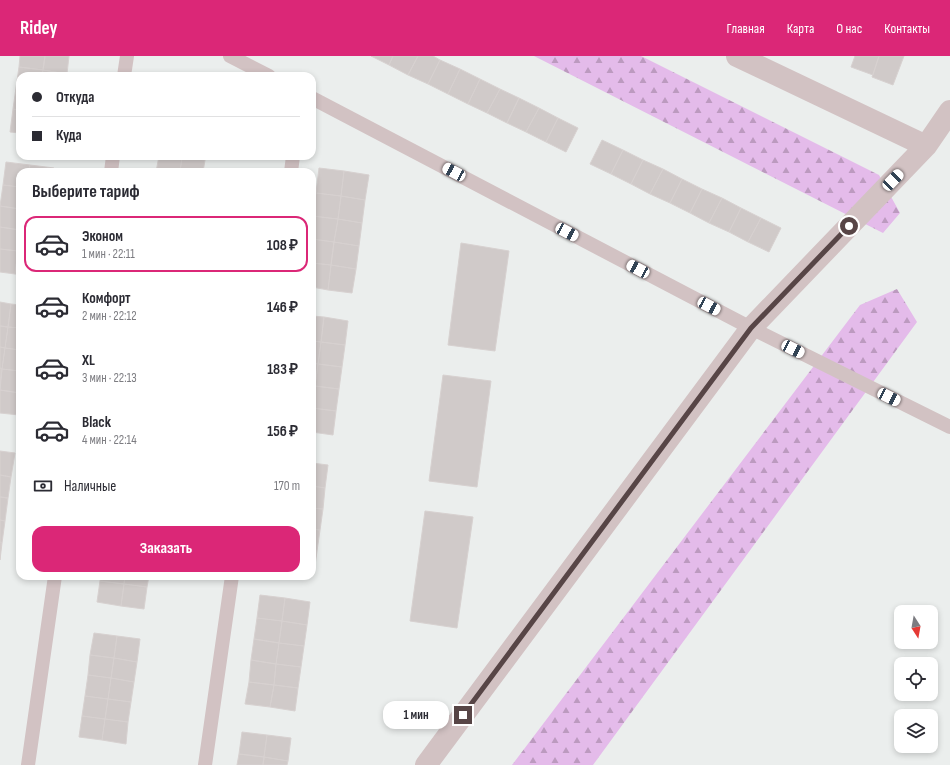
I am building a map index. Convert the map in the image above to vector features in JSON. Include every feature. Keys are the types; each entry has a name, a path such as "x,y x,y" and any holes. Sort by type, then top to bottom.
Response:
{"street":[{"path":"737,56 926,146"},
{"path":"426,765 751,328 926,146 950,111"}],"lane":[{"path":"125,72 127,56"},
{"path":"230,56 261,72"},
{"path":"316,100 751,328 950,427"},
{"path":"28,765 54,580"},
{"path":"205,765 231,580"}],"green space":[{"path":"534,56 641,56 879,175 900,213 883,233"},
{"path":"897,289 917,322 593,765 512,765 860,305"}],"building":[{"path":"20,56 45,56 43,70 19,67"},
{"path":"45,56 69,56 67,72 43,70"},
{"path":"371,56 393,56 389,65"},
{"path":"393,56 418,56 408,75 389,65"},
{"path":"418,56 433,56 440,60 428,84 408,75"},
{"path":"855,56 879,56 873,75 851,67"},
{"path":"879,56 904,56 893,85 872,77"},
{"path":"440,60 460,69 448,94 428,84"},
{"path":"19,67 43,70 43,72 18,72"},
{"path":"460,69 480,79 468,104 448,94"},
{"path":"43,70 55,72 43,72"},
{"path":"480,79 500,89 487,113 468,104"},
{"path":"16,88 16,109 13,109"},
{"path":"500,89 519,98 507,123 487,113"},
{"path":"519,98 539,108 526,132 507,123"},
{"path":"539,108 558,118 546,142 526,132"},
{"path":"13,109 16,109 16,133 10,132"},
{"path":"558,118 578,128 566,152 546,142"},
{"path":"602,140 623,150 611,174 590,164"},
{"path":"623,150 643,160 631,184 611,174"},
{"path":"158,160 182,160 181,168 157,168"},
{"path":"182,160 205,160 204,168 181,168"},
{"path":"643,160 663,169 650,194 631,184"},
{"path":"6,162 30,165 30,168 16,168 16,187 3,185"},
{"path":"30,165 54,168 30,168"},
{"path":"319,168 344,171 341,196 316,193"},
{"path":"663,169 682,179 670,203 650,194"},
{"path":"344,171 369,175 365,200 341,196"},
{"path":"682,179 702,189 690,213 670,203"},
{"path":"3,185 16,187 16,208 0,206"},
{"path":"702,189 722,198 709,223 690,213"},
{"path":"316,193 341,196 338,219 316,216"},
{"path":"341,196 365,200 362,223 338,219"},
{"path":"722,198 741,208 729,232 709,223"},
{"path":"0,206 16,208 16,229 0,227"},
{"path":"741,208 761,218 748,242 729,232"},
{"path":"316,216 338,219 334,242 316,240"},
{"path":"761,218 781,228 769,252 748,242"},
{"path":"338,219 362,223 359,246 334,242"},
{"path":"0,227 16,229 16,251 0,249"},
{"path":"316,240 334,242 331,265 316,263"},
{"path":"334,242 359,246 356,269 331,265"},
{"path":"461,243 509,251 495,351 448,345"},
{"path":"0,249 16,251 15,274 0,272"},
{"path":"316,263 331,265 328,290 316,288"},
{"path":"331,265 356,269 352,293 328,290"},
{"path":"0,302 11,304 8,327 0,326"},
{"path":"11,304 16,305 16,328 8,327"},
{"path":"316,316 324,317 321,342 316,341"},
{"path":"324,317 348,321 345,345 321,342"},
{"path":"0,326 8,327 5,348 0,347"},
{"path":"8,327 16,328 16,349 5,348"},
{"path":"316,341 321,342 318,364 316,364"},
{"path":"321,342 345,345 342,367 318,364"},
{"path":"0,347 5,348 2,369 0,368"},
{"path":"5,348 16,349 16,371 2,369"},
{"path":"316,364 318,364 316,379"},
{"path":"318,364 342,367 339,389 316,386"},
{"path":"0,368 2,369 0,384"},
{"path":"2,369 16,371 16,392 0,390"},
{"path":"443,375 491,381 477,487 429,481"},
{"path":"316,386 339,389 336,411 316,408"},
{"path":"0,390 16,392 16,415 0,413"},
{"path":"316,408 336,411 333,435 316,433"},
{"path":"0,451 15,453 11,477 0,475"},
{"path":"316,464 328,465 325,488 316,487"},
{"path":"0,475 11,477 8,498 0,497"},
{"path":"316,487 325,488 323,509 316,508"},
{"path":"0,497 8,498 5,521 0,520"},
{"path":"316,508 323,509 320,530 316,530"},
{"path":"425,511 473,517 457,628 410,621"},
{"path":"0,520 5,521 2,543 0,542"},
{"path":"316,530 320,530 316,551"},
{"path":"0,542 2,543 0,560"},
{"path":"100,580 124,580 124,584"},
{"path":"124,580 148,580 147,587 124,584"},
{"path":"100,581 124,584 121,606 97,602"},
{"path":"124,584 147,587 144,609 121,606"},
{"path":"260,595 285,598 282,621 257,618"},
{"path":"285,598 310,602 307,625 282,621"},
{"path":"257,618 282,621 279,643 254,639"},
{"path":"282,621 307,625 304,646 279,643"},
{"path":"94,633 117,636 114,658 90,655"},
{"path":"117,636 140,639 137,662 114,658"},
{"path":"254,639 279,643 276,664 251,660"},
{"path":"279,643 304,646 301,667 276,664"},
{"path":"90,655 114,658 111,678 88,675"},
{"path":"114,658 137,662 134,682 111,678"},
{"path":"251,660 276,664 274,685 249,682"},
{"path":"276,664 301,667 298,688 274,685"},
{"path":"88,675 111,678 108,699 85,696"},
{"path":"111,678 134,682 131,702 108,699"},
{"path":"249,682 274,685 270,707 245,704"},
{"path":"274,685 298,688 295,711 270,707"},
{"path":"85,696 108,699 105,719 82,716"},
{"path":"108,699 131,702 128,722 105,719"},
{"path":"82,716 105,719 102,740 79,737"},
{"path":"105,719 128,722 126,744 102,740"},
{"path":"242,732 267,735 264,757 239,754"},
{"path":"267,735 291,738 288,761 264,757"},
{"path":"239,754 264,757 263,765 237,765"},
{"path":"264,757 288,761 287,765 263,765"}],"route":[{"path":"463,715 751,328 849,226"}]}
